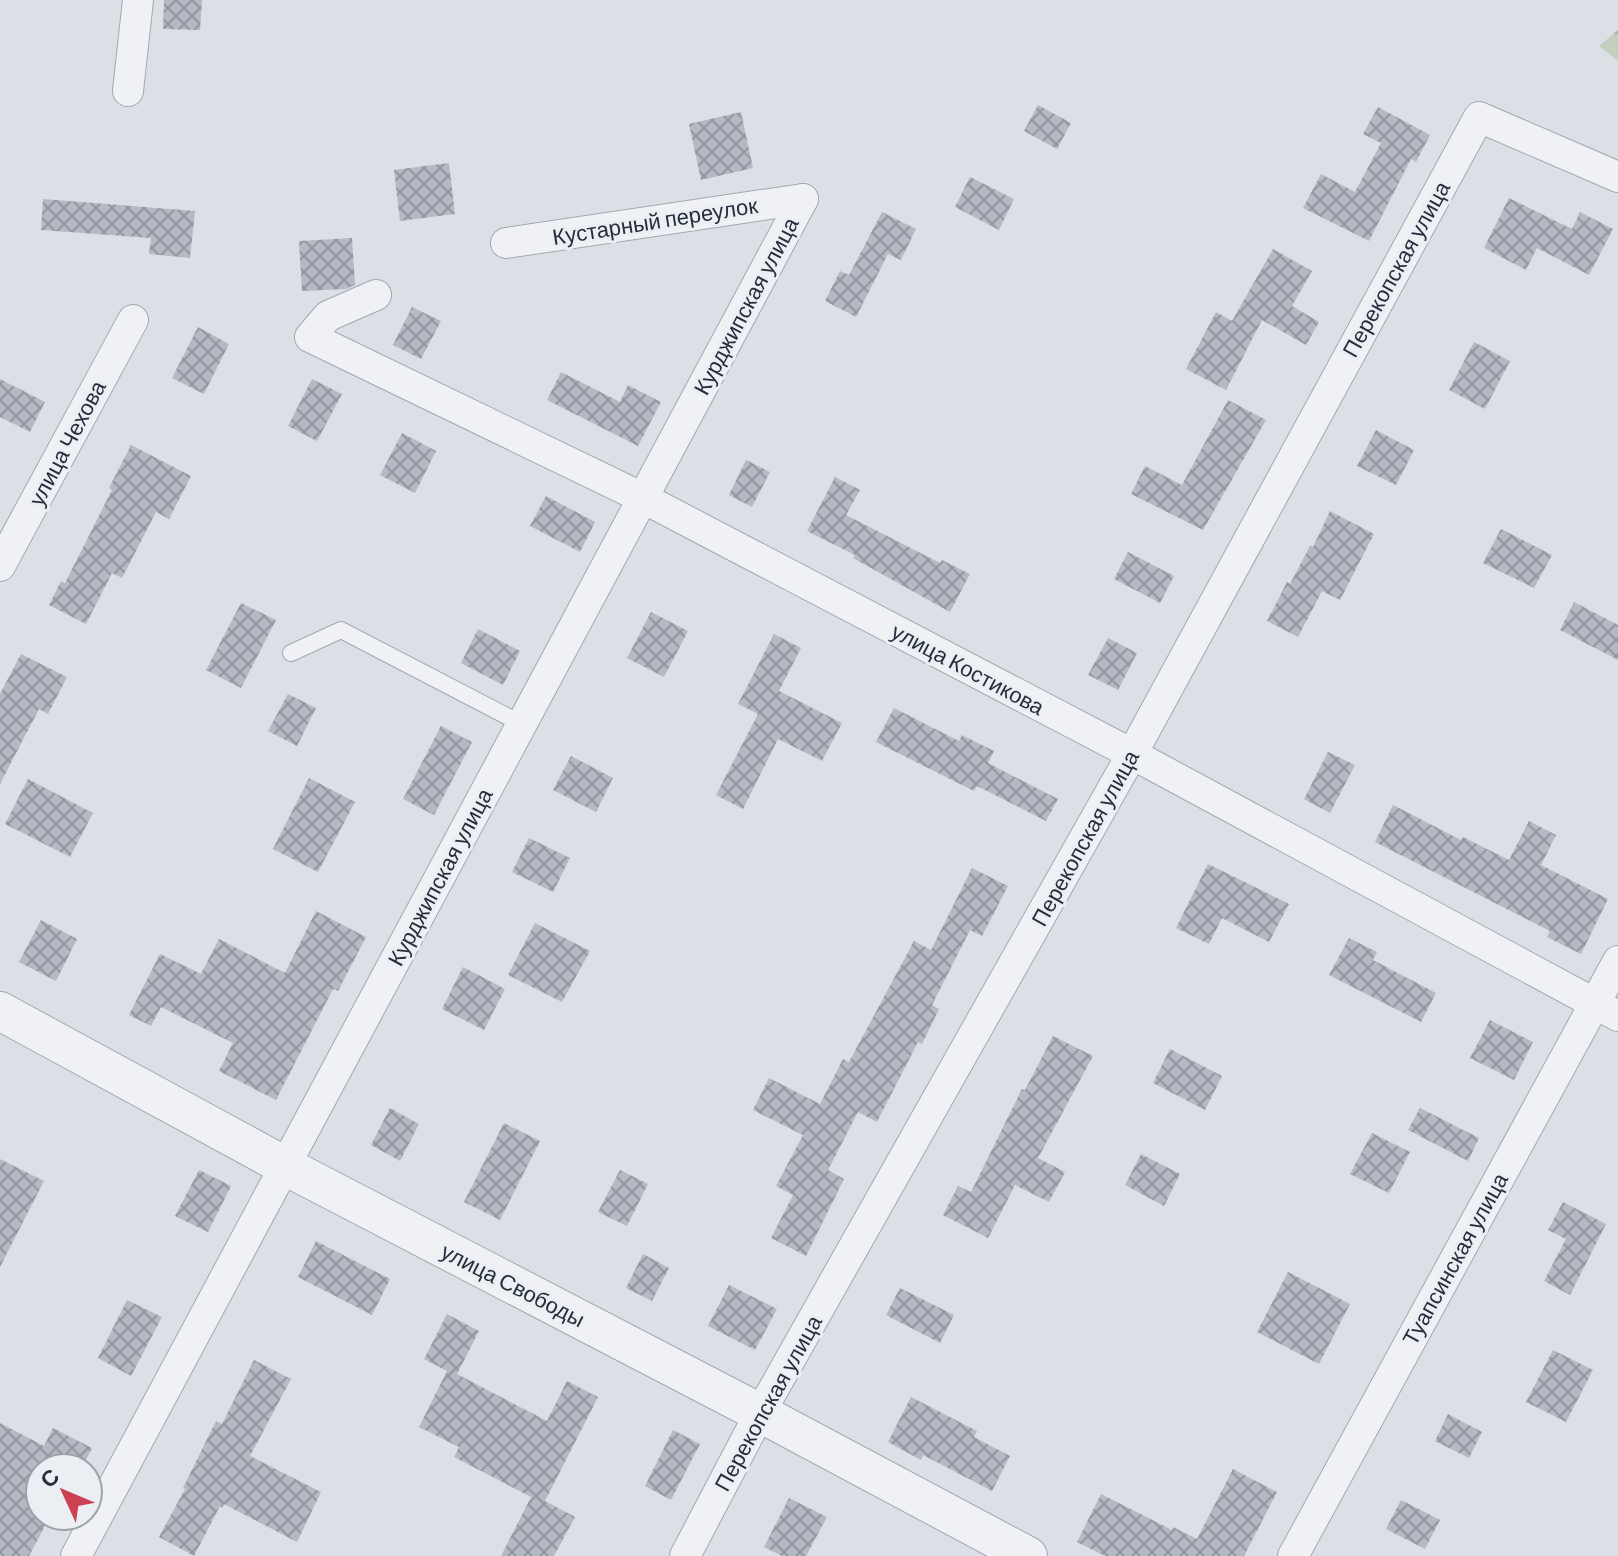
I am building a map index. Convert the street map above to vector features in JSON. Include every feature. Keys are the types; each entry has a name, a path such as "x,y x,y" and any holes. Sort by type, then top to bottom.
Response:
{"street":[{"path":"128,91 138,0"},
{"name":"Перекопская улица","path":"685,1556 760,1413 1132,754 1479,117 1618,177"},
{"name":"Кустарный переулок","path":"506,243 803,199"},
{"name":"Курджипская улица","path":"76,1556 803,199"},
{"name":"улица Костикова","path":"376,295 328,316 310,337 643,498 1132,754 1607,1009"},
{"name":"улица Чехова","path":"0,566 133,320"},
{"name":"Туапсинская улица","path":"1293,1556 1607,1009 1618,961"},
{"name":"улица Свободы","path":"0,1011 285,1166 1028,1556"}],"lane":[{"path":"291,653 341,630 522,724"}],"green space":[{"path":"1618,30 1618,61 1599,46"}],"building":[{"path":"164,0 202,0 200,30 163,29"},
{"path":"1038,105 1071,123 1057,149 1024,131"},
{"path":"1378,107 1430,135 1416,162 1411,159 1369,241 1303,208 1321,174 1355,192 1381,143 1363,134"},
{"path":"741,112 753,168 701,180 689,124"},
{"path":"449,163 455,214 400,221 394,170"},
{"path":"970,177 1014,199 999,230 955,207"},
{"path":"1509,198 1572,229 1580,212 1613,229 1589,275 1537,248 1526,270 1484,248"},
{"path":"43,199 195,211 190,258 149,254 151,238 41,230"},
{"path":"882,212 916,229 901,260 888,254 856,317 825,301 840,271 849,275"},
{"path":"352,238 355,285 346,289 302,291 299,241"},
{"path":"1273,249 1312,271 1292,306 1319,322 1306,345 1262,320 1226,390 1186,369 1216,312 1232,321"},
{"path":"412,307 441,321 421,359 393,345"},
{"path":"198,327 229,344 204,394 172,378"},
{"path":"1474,342 1510,361 1485,409 1449,390"},
{"path":"561,372 620,402 628,385 661,402 638,446 547,400"},
{"path":"0,379 45,402 30,432 0,417"},
{"path":"312,379 342,394 317,441 288,426"},
{"path":"1228,400 1266,420 1203,530 1131,494 1145,466 1182,485"},
{"path":"1376,430 1414,450 1396,485 1357,466"},
{"path":"402,433 436,451 415,493 380,475"},
{"path":"131,445 191,476 169,519 156,512 122,578 112,573 86,624 49,605 61,581 65,583"},
{"path":"746,460 770,472 752,507 729,495"},
{"path":"835,477 860,490 846,515 940,563 942,560 970,574 950,612 853,558 855,555 807,531"},
{"path":"546,496 595,522 580,552 530,526"},
{"path":"1330,511 1374,534 1340,600 1322,591 1298,637 1267,621 1287,582 1290,584 1310,546 1313,547"},
{"path":"1501,529 1552,555 1534,588 1483,563"},
{"path":"1128,552 1174,576 1160,603 1114,579"},
{"path":"1574,602 1618,625 1618,660 1560,630"},
{"path":"241,603 276,620 241,688 206,670"},
{"path":"651,612 688,631 664,677 627,658"},
{"path":"478,629 520,651 503,685 461,663"},
{"path":"774,634 801,648 779,691 842,723 822,761 778,739 743,809 716,795 758,714 738,704"},
{"path":"1108,638 1137,653 1118,690 1088,675"},
{"path":"21,654 67,677 48,714 39,709 0,784 0,694"},
{"path":"288,694 316,708 297,746 268,731"},
{"path":"894,708 959,741 962,735 994,751 988,763 1058,799 1046,821 977,786 974,791 876,742"},
{"path":"441,726 472,742 434,815 403,799"},
{"path":"1328,752 1355,765 1330,813 1304,799"},
{"path":"571,756 613,778 596,812 553,790"},
{"path":"309,778 355,802 318,872 273,849"},
{"path":"28,779 93,813 70,857 5,824"},
{"path":"1393,805 1461,840 1463,837 1509,860 1529,821 1556,835 1541,865 1608,899 1581,954 1547,937 1550,931 1375,842"},
{"path":"529,838 570,858 553,892 512,872"},
{"path":"1208,864 1289,904 1269,942 1222,918 1209,944 1176,928"},
{"path":"972,868 1008,886 982,936 970,930 932,1005 939,1009 922,1044 918,1042 877,1122 858,1112 828,1170 844,1179 806,1256 771,1238 793,1195 776,1186 803,1135 753,1110 769,1078 820,1104 843,1059 849,1062 914,941 931,950"},
{"path":"316,911 366,937 338,991 333,989 276,1100 219,1071 233,1043 161,1007 151,1026 129,1015 160,954 201,974 219,939 285,973"},
{"path":"41,920 77,939 56,981 19,962"},
{"path":"535,923 590,951 562,1002 508,975"},
{"path":"1349,938 1377,952 1373,960 1436,993 1421,1022 1329,975"},
{"path":"463,967 505,989 484,1030 442,1009"},
{"path":"1490,1020 1533,1042 1514,1080 1470,1058"},
{"path":"1053,1036 1093,1056 1038,1158 1065,1172 1049,1202 1015,1185 988,1238 943,1215 958,1186 971,1192 1022,1089 1025,1090"},
{"path":"1170,1049 1222,1076 1205,1110 1153,1083"},
{"path":"390,1108 419,1124 400,1161 371,1145"},
{"path":"1420,1108 1479,1138 1468,1161 1408,1130"},
{"path":"504,1123 540,1141 500,1220 464,1202"},
{"path":"1372,1133 1410,1152 1389,1193 1350,1174"},
{"path":"1141,1154 1180,1174 1164,1206 1125,1185"},
{"path":"0,1159 44,1181 0,1267"},
{"path":"199,1170 231,1186 208,1232 175,1216"},
{"path":"620,1170 648,1184 627,1226 598,1212"},
{"path":"1563,1202 1606,1224 1570,1295 1544,1281 1566,1239 1548,1230"},
{"path":"316,1241 390,1279 372,1315 298,1277"},
{"path":"643,1254 669,1268 652,1301 626,1288"},
{"path":"1288,1272 1350,1304 1319,1364 1257,1332"},
{"path":"729,1285 777,1309 755,1350 708,1326"},
{"path":"900,1288 954,1315 940,1343 886,1315"},
{"path":"127,1300 162,1317 131,1376 98,1358"},
{"path":"447,1314 479,1331 457,1374 547,1421 567,1381 598,1397 545,1501 575,1517 554,1556 501,1556 531,1497 454,1457 459,1447 419,1427 447,1371 424,1359"},
{"path":"1553,1350 1593,1370 1566,1422 1526,1402"},
{"path":"254,1360 291,1379 250,1456 321,1492 297,1542 224,1504 222,1508 220,1506 194,1556 159,1537 216,1421 222,1424"},
{"path":"911,1397 977,1431 974,1437 1010,1456 992,1491 923,1455 921,1460 888,1442"},
{"path":"1448,1414 1482,1432 1469,1458 1435,1441"},
{"path":"0,1423 44,1446 53,1428 92,1448 90,1452 24,1452 24,1532 42,1532 29,1556 0,1556"},
{"path":"673,1430 700,1444 671,1500 645,1486"},
{"path":"1233,1469 1277,1492 1244,1556 1105,1556 1077,1542 1101,1494 1172,1530 1173,1527 1197,1539"},
{"path":"789,1498 827,1517 806,1556 782,1556 764,1547"},
{"path":"1401,1500 1440,1520 1425,1549 1386,1529"}]}
